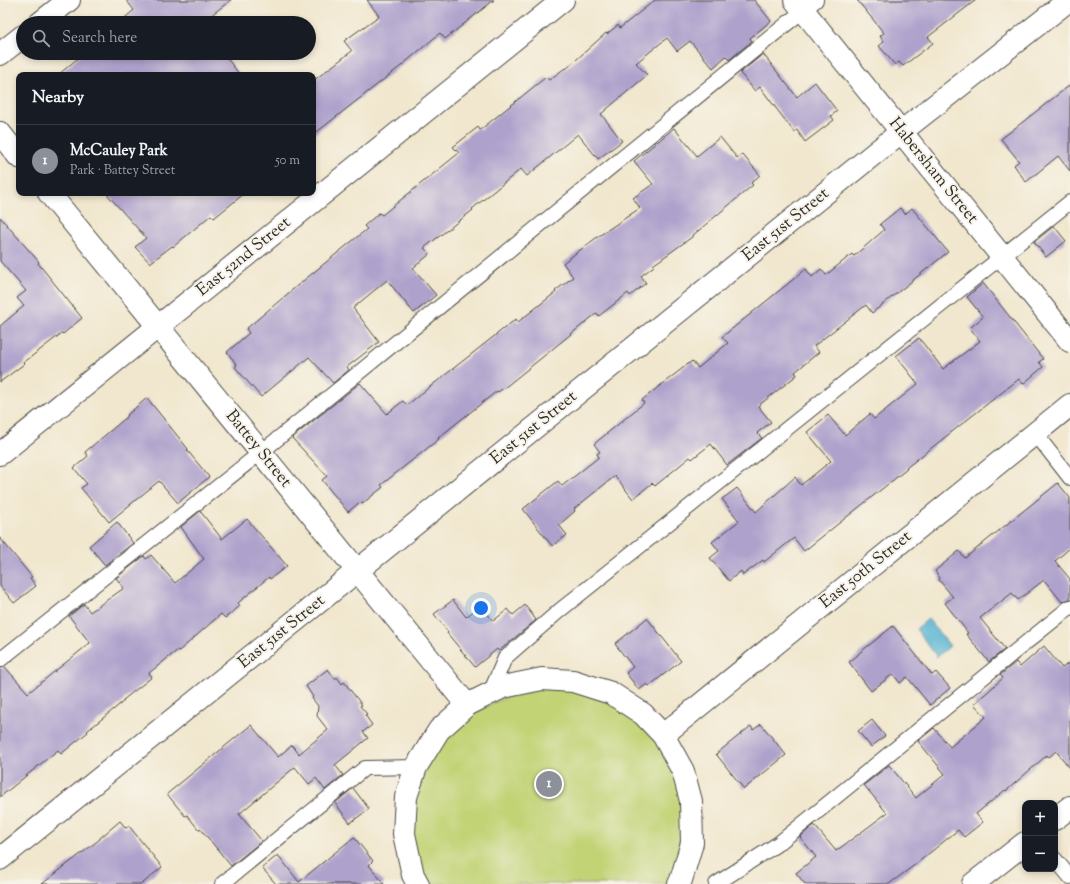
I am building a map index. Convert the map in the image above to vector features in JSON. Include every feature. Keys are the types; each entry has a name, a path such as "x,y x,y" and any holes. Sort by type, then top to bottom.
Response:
{"street":[{"path":"49,16 69,0"},
{"name":"East 52nd Street","path":"0,454 563,0"},
{"name":"East 51st Street","path":"0,858 902,132 1069,0"},
{"name":"Habersham Street","path":"805,3 902,132 1070,341"},
{"path":"0,54 16,41"},
{"path":"0,134 16,153"},
{"name":"Battey Street","path":"51,196 466,705"},
{"name":"East 50th Street","path":"663,735 1070,405"},
{"path":"418,884 413,875 404,834 406,797 416,767 439,730 466,705 503,686 542,679 573,681 611,693 643,714 663,735 683,771 691,801 692,843 682,880 679,884"},
{"path":"1058,817 1070,807"},
{"path":"973,884 1022,845"}],"lane":[{"path":"0,660 260,452 805,3"},
{"path":"490,693 505,658 559,611 1070,202"},
{"path":"1035,433 1070,478"},
{"path":"716,884 779,843 1070,607"},
{"path":"222,884 364,768 416,767"},
{"path":"1058,863 1070,877"}],"green space":[{"path":"542,679 643,714 691,801 679,884 418,884 404,834 439,730"}],"water":[{"path":"928,619 950,646 937,657 916,629"}],"building":[{"path":"126,0 231,0 210,16 127,16 134,10"},
{"path":"367,0 494,0 445,39 440,33 401,66 316,133 316,79 352,51 344,41 379,16"},
{"path":"655,0 754,0 771,21 750,38 752,41 729,60 726,56 713,68 690,41 677,51 667,38 636,63 647,75 601,114 622,141 598,159 578,134 527,176 521,169 472,209 473,210 424,248 430,254 413,268 436,295 414,313 387,280 353,308 379,342 347,367 349,370 333,383 309,357 261,397 235,367 237,365 227,352 249,333 246,329 367,229 364,226 379,213 382,215 459,153 453,147 478,127 480,130 546,77 549,80 565,68 566,69 606,33 607,34 618,25 620,28"},
{"path":"857,0 976,0 928,37 933,43 903,66 899,62 895,65 879,46 884,42 880,36 884,33"},
{"path":"763,54 797,97 815,82 837,111 831,116 834,120 805,142 797,130 794,132 760,87 755,91 740,73"},
{"path":"76,60 228,60 238,72 62,72"},
{"path":"1070,85 1070,171 1058,156 1026,182 1014,165 1019,161 1001,139"},
{"path":"674,128 697,156 720,137 737,158 742,154 760,175 751,183 753,185 692,237 653,265 654,266 641,276 646,283 630,296 628,293 599,316 597,313 508,385 498,392 497,391 438,438 439,439 381,485 383,487 362,504 360,502 348,512 322,480 327,476 292,438 360,383 387,414 403,401 407,405 516,319 518,322 556,292 555,291 573,277 563,263 640,208 633,198 653,184 634,161"},
{"path":"109,196 241,196 214,218 211,215 173,247 172,246 150,263 135,247 146,238"},
{"path":"900,208 905,214 912,208 948,252 872,313 866,305 814,346 819,352 795,372 797,375 758,406 771,422 757,433 762,438 727,465 711,444 692,459 690,457 655,486 652,483 633,499 615,476 574,509 575,511 559,525 567,535 552,546 523,509 558,481 562,486 599,457 597,454 600,452 594,444 644,403 642,400 692,361 698,368 728,343 722,337 806,269 812,277 821,269 826,275 852,254 854,256 884,230 880,224"},
{"path":"0,217 39,262 38,263 82,318 0,382 0,326 24,306 17,298 26,291 0,261"},
{"path":"1054,226 1066,241 1046,257 1034,242"},
{"path":"983,283 1043,359 1039,362 1043,367 1023,384 1019,379 804,551 794,538 764,562 763,560 743,575 741,571 729,581 710,558 719,551 712,542 739,521 722,499 737,488 756,512 795,477 801,485 831,461 807,432 828,415 845,435 870,414 874,419 918,384 896,356 919,338 943,369 980,341 970,328 983,317 967,297"},
{"path":"147,398 209,477 178,503 159,481 109,522 81,488 87,484 74,468 88,456 85,452"},
{"path":"1058,483 1070,498 1070,548 1055,561 1070,579 1070,599 1062,602 1044,580 1018,600 1012,593 980,618 1005,649 989,662 966,634 968,633 945,603 953,597 939,580 940,578 935,571 959,551 965,558"},
{"path":"200,511 222,539 247,519 287,566 270,579 269,577 238,603 240,606 225,618 221,614 179,651 178,650 149,673 152,677 61,754 58,750 0,797 0,668 5,667 28,693 90,643 69,616 84,604 90,612 124,588 116,578 144,556 146,559 151,555 175,583 204,559 181,527"},
{"path":"117,522 133,543 105,565 89,546"},
{"path":"0,538 32,577 30,578 36,586 14,603 0,586"},
{"path":"453,600 466,617 481,605 493,621 508,609 513,615 525,605 536,620 499,651 497,649 475,667 447,633 448,632 434,614"},
{"path":"647,618 681,661 649,686 647,684 639,690 626,673 633,667 615,644"},
{"path":"893,626 932,675 936,672 950,688 930,705 907,677 900,683 893,674 871,691 849,662"},
{"path":"1044,646 1062,668 1070,662 1070,768 1056,751 1049,757 1047,755 1006,791 1005,790 976,814 983,822 964,837 958,830 889,884 805,884 796,873 816,857 800,837 814,825 836,851 887,813 864,785 889,765 916,798 945,774 918,741 934,728 950,747 986,717 974,704 1003,678 1000,675 1016,662 1020,667"},
{"path":"328,669 335,679 337,677 342,684 344,682 362,705 360,706 367,714 365,715 372,725 363,732 368,738 335,765 343,775 325,790 316,778 309,784 295,767 239,814 262,841 231,866 200,828 199,830 187,815 185,816 167,794 251,725 278,757 292,745 299,754 328,730 317,716 318,706 306,686"},
{"path":"872,720 885,736 871,747 858,731"},
{"path":"761,724 786,755 744,789 716,754 751,726 753,730"},
{"path":"353,788 369,809 350,823 335,803"},
{"path":"120,821 126,828 129,826 162,867 142,884 42,884 100,839"},
{"path":"354,837 373,861 369,865 384,884 276,884 262,868 278,855 299,882"}],"place":[{"name":"McCauley Park","path":"549,784"}]}
